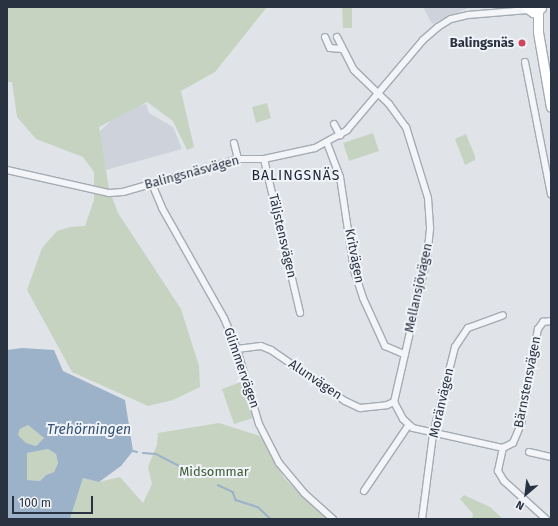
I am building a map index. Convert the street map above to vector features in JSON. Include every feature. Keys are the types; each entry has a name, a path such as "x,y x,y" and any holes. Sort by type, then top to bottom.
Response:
{"main road":[{"path":"533,9 551,107"}],"street":[{"name":"Balingsnäsvägen","path":"492,13 516,7"},
{"name":"Balingsnäsvägen","path":"7,170 109,193 152,184 238,159 264,159 294,154 327,143 340,135 378,94 432,31 451,19 479,10 492,13 533,9"},
{"path":"325,37 330,48 342,49"},
{"name":"Mellansjövägen","path":"337,37 342,49 358,75 394,109 406,127 416,154 428,198 430,243 394,402"},
{"path":"525,62 551,194"},
{"path":"334,124 340,135"},
{"path":"234,143 238,159"},
{"name":"Kritvägen","path":"327,143 340,177 354,270 363,298 385,346 404,354"},
{"name":"Täljstensvägen","path":"264,159 300,313"},
{"name":"Glimmervägen","path":"152,184 162,208 224,318 237,349 259,424 278,463 304,493 333,519"},
{"name":"Moränvägen","path":"422,519 433,434 459,338 471,326 503,315"},
{"name":"Bärnstensvägen","path":"503,448 513,443 518,434 538,329 543,322 551,321"},
{"name":"Alunvägen","path":"237,349 261,346 270,350 345,401 360,408 387,405 394,402"},
{"path":"394,402 408,426 433,434 503,448 498,471 504,481 546,519"},
{"path":"364,491 408,426"},
{"path":"529,452 551,457"}],"shaded area":[{"path":"423,7 470,7 432,24"},
{"path":"146,104 149,113 173,127 182,149 106,170 95,136 122,110"}],"green space":[{"path":"7,7 267,7 215,72 181,91 194,147 187,150 173,121 147,102 99,127 109,189 118,213 181,309 199,366 200,387 173,400 148,406 72,372 27,290 42,248 57,231 70,227 85,226 94,200 94,172 83,157 36,139 17,117 12,82 7,82"},
{"path":"342,7 352,7 352,28 343,28"},
{"path":"267,103 271,118 256,123 252,107"},
{"path":"373,133 379,151 349,161 343,143"},
{"path":"466,134 475,156 475,160 465,165 455,139"},
{"path":"241,382 253,418 234,424 222,389"},
{"name":"Midsommar","path":"219,423 260,436 284,478 327,519 70,519 83,478 99,482 120,477 143,503 152,484 148,467 157,445 158,433"},
{"path":"28,425 44,438 36,446 26,443 18,435 20,429"},
{"path":"48,449 56,454 58,463 54,472 46,475 40,481 27,480 27,453"},
{"path":"464,495 490,507 503,519 472,519 473,514 460,499"}],"water":[{"name":"Trehörningen","path":"22,348 54,350 63,371 125,400 133,451 121,466 99,482 83,478 70,519 7,519 7,350","holes":["28,425 44,438 36,446 26,443 18,435 20,429","48,449 56,454 58,463 54,472 46,475 40,481 27,480 27,453"]}],"waterway":[{"path":"133,451 137,452"},
{"path":"143,453 156,454 195,474"},
{"path":"218,485 233,492 236,500 258,507 271,519"}],"place":[{"name":"Balingsnäs","path":"522,43"}],"district":[{"name":"BALINGSNÄS","path":"296,176"}]}
